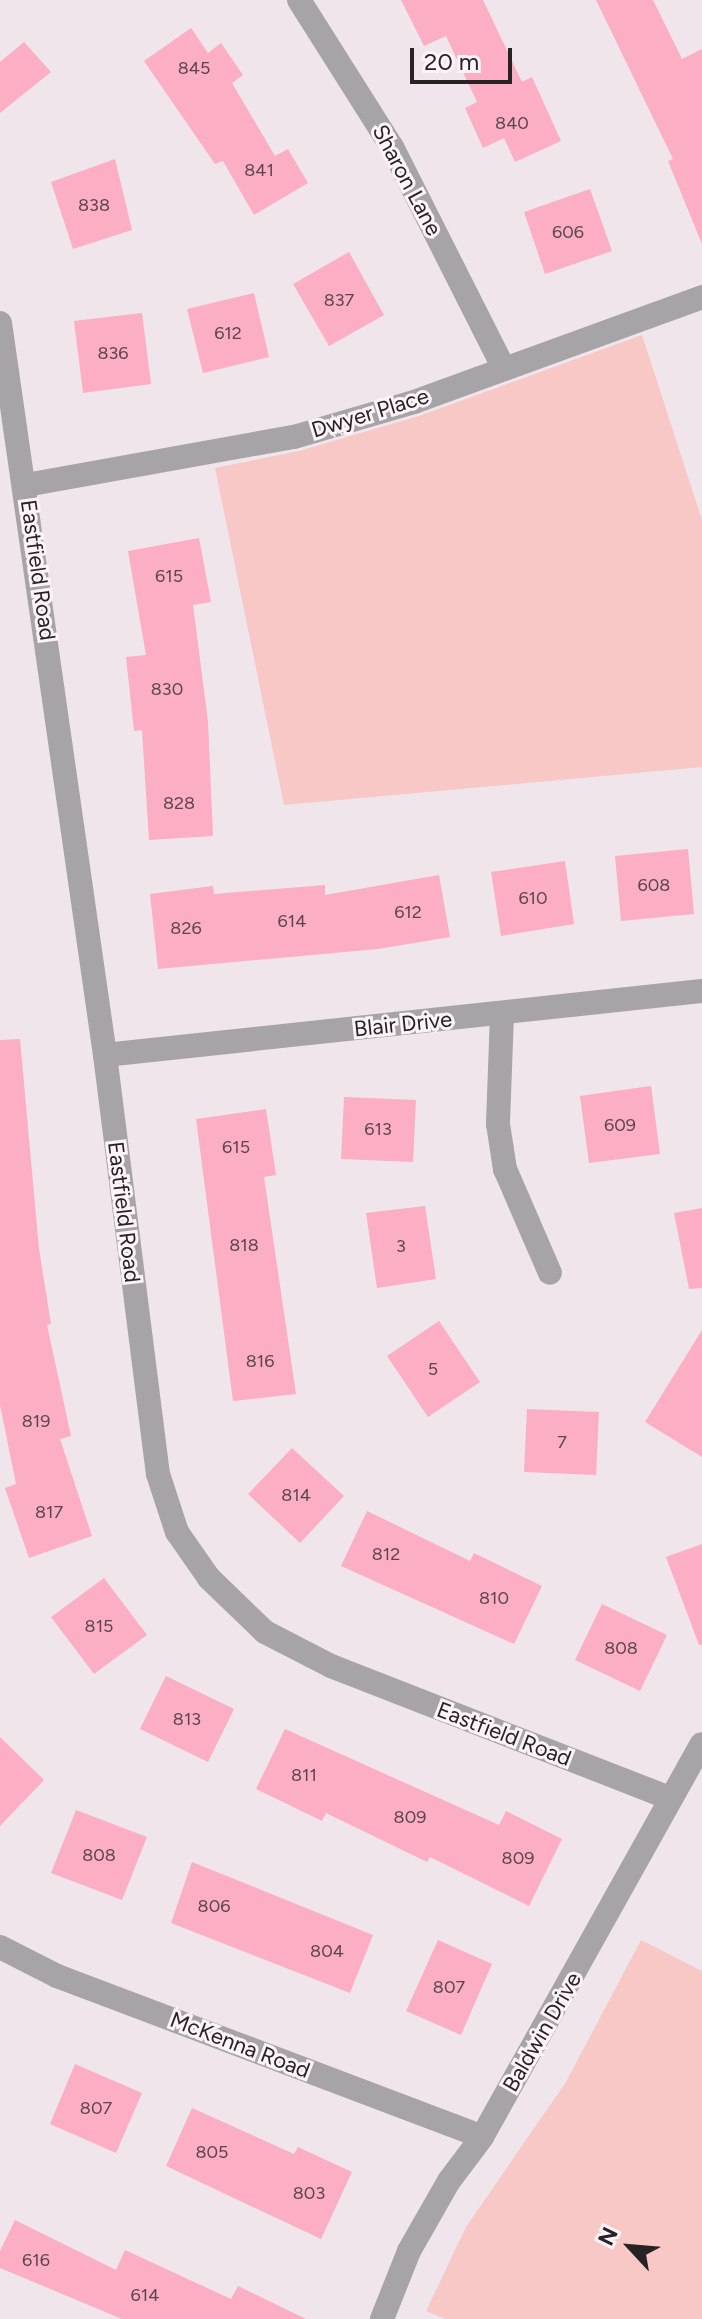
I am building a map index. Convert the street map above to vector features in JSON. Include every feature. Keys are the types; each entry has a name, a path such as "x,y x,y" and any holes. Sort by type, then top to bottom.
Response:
{"street":[{"name":"Sharon Lane","path":"299,0 392,147 503,367"},
{"name":"Dwyer Place","path":"26,485 294,437 414,402 702,297"},
{"name":"Eastfield Road","path":"0,323 26,485 105,1055 158,1474 177,1532 209,1578 265,1632 331,1666 670,1798"},
{"name":"Blair Drive","path":"105,1055 702,991"},
{"path":"502,1014 498,1124 505,1169 550,1273"},
{"name":"Baldwin Drive","path":"382,2319 409,2251 449,2181 482,2137 643,1855 670,1798 702,1744"},
{"name":"McKenna Road","path":"0,1947 57,1976 482,2137"}],"shaded area":[{"path":"642,335 702,520 702,767 284,805 215,468 299,451 419,416"},
{"path":"641,1940 702,1971 702,2319 445,2319 426,2311 466,2227 566,2082"}],"building":[{"path":"401,0 483,0 522,82 532,77 561,141 515,162 504,138 483,148 465,108 477,102 446,36 424,46"},
{"path":"596,0 653,0 682,59 702,49 702,244 668,161 673,159"},
{"path":"191,28 208,53 221,43 243,75 232,83 275,156 288,149 308,183 254,215 223,161 215,164 144,61"},
{"path":"24,42 51,72 0,113 0,62"},
{"path":"115,159 132,230 73,249 51,182"},
{"path":"590,189 612,251 545,274 524,212"},
{"path":"349,252 384,315 329,346 293,284"},
{"path":"254,293 269,357 203,373 187,309"},
{"path":"142,313 151,384 83,393 74,321"},
{"path":"199,538 211,602 193,605 208,721 213,836 149,840 142,730 134,731 126,657 146,655 128,551"},
{"path":"688,849 694,914 621,921 615,856"},
{"path":"565,861 574,924 501,936 491,872"},
{"path":"439,875 450,937 378,949 158,969 150,894 213,886 214,894 325,885 325,895"},
{"path":"20,1039 39,1249 51,1324 47,1325 71,1436 60,1439 92,1536 29,1558 5,1488 16,1484 0,1405 0,1040"},
{"path":"651,1086 660,1154 589,1163 580,1096"},
{"path":"344,1097 416,1100 413,1162 341,1159"},
{"path":"266,1109 276,1175 264,1177 296,1394 233,1401 196,1119"},
{"path":"425,1206 436,1279 377,1288 366,1213"},
{"path":"702,1208 702,1288 689,1289 674,1213"},
{"path":"439,1321 480,1382 428,1417 387,1356"},
{"path":"702,1330 702,1457 645,1422"},
{"path":"527,1409 599,1412 596,1475 524,1472"},
{"path":"292,1448 344,1496 300,1543 248,1494"},
{"path":"367,1511 470,1561 474,1553 542,1586 514,1644 341,1566"},
{"path":"702,1544 702,1645 699,1645 666,1557"},
{"path":"104,1578 147,1635 94,1674 51,1617"},
{"path":"602,1604 667,1635 640,1691 575,1660"},
{"path":"166,1676 234,1709 208,1762 140,1729"},
{"path":"285,1729 499,1825 506,1811 562,1839 529,1906 430,1857 427,1862 326,1813 322,1821 256,1789"},
{"path":"0,1737 44,1780 0,1826"},
{"path":"76,1810 147,1837 122,1900 51,1873"},
{"path":"192,1862 373,1935 350,1993 171,1923"},
{"path":"438,1940 492,1964 461,2035 406,2011"},
{"path":"75,2064 142,2093 116,2153 50,2124"},
{"path":"192,2108 294,2154 298,2147 352,2172 321,2239 166,2166"},
{"path":"15,2220 116,2270 125,2250 231,2299 238,2286 306,2319 122,2319 0,2268 0,2251"}]}
